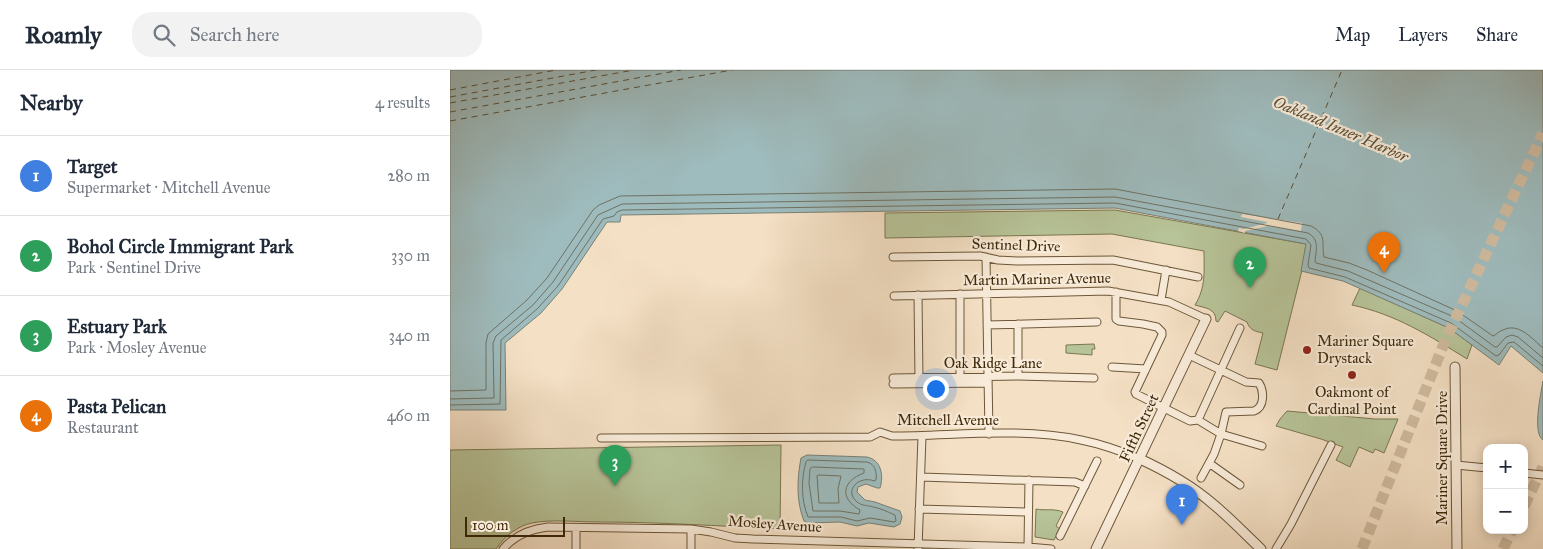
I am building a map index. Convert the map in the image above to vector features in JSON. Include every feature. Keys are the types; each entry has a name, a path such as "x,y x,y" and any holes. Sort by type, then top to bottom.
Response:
{"street":[{"name":"Sentinel Drive","path":"893,257 986,257 1003,261 1113,260 1198,276"},
{"path":"986,257 989,434"},
{"path":"1161,300 1166,270"},
{"path":"1116,292 1116,319 1157,327 1162,332 1135,392 1136,394 1190,421 1198,420 1221,434 1262,446"},
{"name":"Martin Mariner Avenue","path":"894,296 1116,292 1177,304 1206,318"},
{"path":"960,294 960,380"},
{"path":"918,295 919,381"},
{"name":"Fifth Street","path":"1096,549 1206,318"},
{"path":"987,324 1097,322"},
{"path":"1018,324 1018,376"},
{"path":"1198,420 1240,328"},
{"path":"1189,355 1246,382 1258,382 1261,385 1262,392 1261,406 1258,409 1254,411 1226,412 1221,434 1201,478"},
{"path":"1112,367 1146,369"},
{"name":"Mariner Square Drive","path":"1455,367 1457,549"},
{"name":"Oak Ridge Lane","path":"893,381 988,380 1018,376 1094,378"},
{"name":"Mitchell Avenue","path":"601,438 870,437 880,432 892,436 1026,434 1070,438 1105,446 1140,459 1172,475 1202,495 1261,549"},
{"path":"918,546 922,436"},
{"path":"1276,549 1292,524 1332,445"},
{"path":"1060,536 1097,461"},
{"path":"1209,463 1240,485"},
{"path":"1456,465 1483,468"},
{"path":"1528,473 1543,475"},
{"path":"921,477 1076,482 1085,486"},
{"path":"1028,547 1029,480"},
{"path":"920,509 1028,512"},
{"name":"Mosley Avenue","path":"503,549 516,537 530,530 548,527 691,529 744,539 1051,549"},
{"path":"576,528 576,549"},
{"path":"691,529 691,549"},
{"path":"790,549 791,540"}],"green space":[{"path":"1115,210 1306,244 1303,266 1277,370 1255,364 1263,333 1253,330 1247,322 1225,311 1218,322 1212,311 1195,305 1203,286 1204,251 1112,234 885,238 885,213"},
{"path":"1360,288 1449,328 1472,345 1467,359 1426,334 1398,320 1352,305"},
{"path":"1094,344 1095,349 1092,349 1092,355 1066,353 1066,345"},
{"path":"1287,411 1375,419 1398,419 1384,453 1375,449 1373,453 1359,447 1350,467 1336,460 1343,447 1276,426"},
{"path":"781,445 780,529 666,523 548,521 532,523 516,529 496,549 450,549 450,450"},
{"path":"1036,509 1063,512 1056,526 1060,529 1054,540 1035,537"}],"water":[{"name":"Oakland Inner Harbor","path":"450,70 1543,70 1543,373 1511,346 1499,365 1449,328 1343,281 1301,271 1306,244 1115,208 621,215 620,222 607,222 562,289 541,313 505,343 506,410 450,410"},
{"path":"1543,381 1543,440 1538,430 1538,421"},
{"path":"807,455 867,457 876,461 882,478 880,488 866,484 858,487 857,492 865,500 900,511 902,517 900,524 894,527 869,523 857,526 840,522 808,523 804,521 798,498 798,482 801,458"}],"pier":[{"path":"1242,214 1302,223 1301,231 1268,226 1245,231 1245,233 1238,231 1239,228 1244,229 1267,223 1241,217"}],"ferry route":[{"path":"450,90 556,70"},
{"path":"450,97 596,70"},
{"path":"450,103 634,70"},
{"path":"450,112 681,70"},
{"path":"450,121 732,70"},
{"path":"1278,219 1342,70"}],"tunnel":[{"path":"1362,549 1445,341 1543,133"},
{"path":"1528,498 1543,467"},
{"path":"1503,549 1510,534"}],"place":[{"name":"Pasta Pelican","path":"1384,273"},
{"name":"Bohol Circle Immigrant Park","path":"1250,288"},
{"name":"Mariner Square Drystack","path":"1307,350"},
{"name":"Oakmont of Cardinal Point","path":"1352,375"},
{"name":"Estuary Park","path":"615,486"},
{"name":"Target","path":"1182,525"}]}
